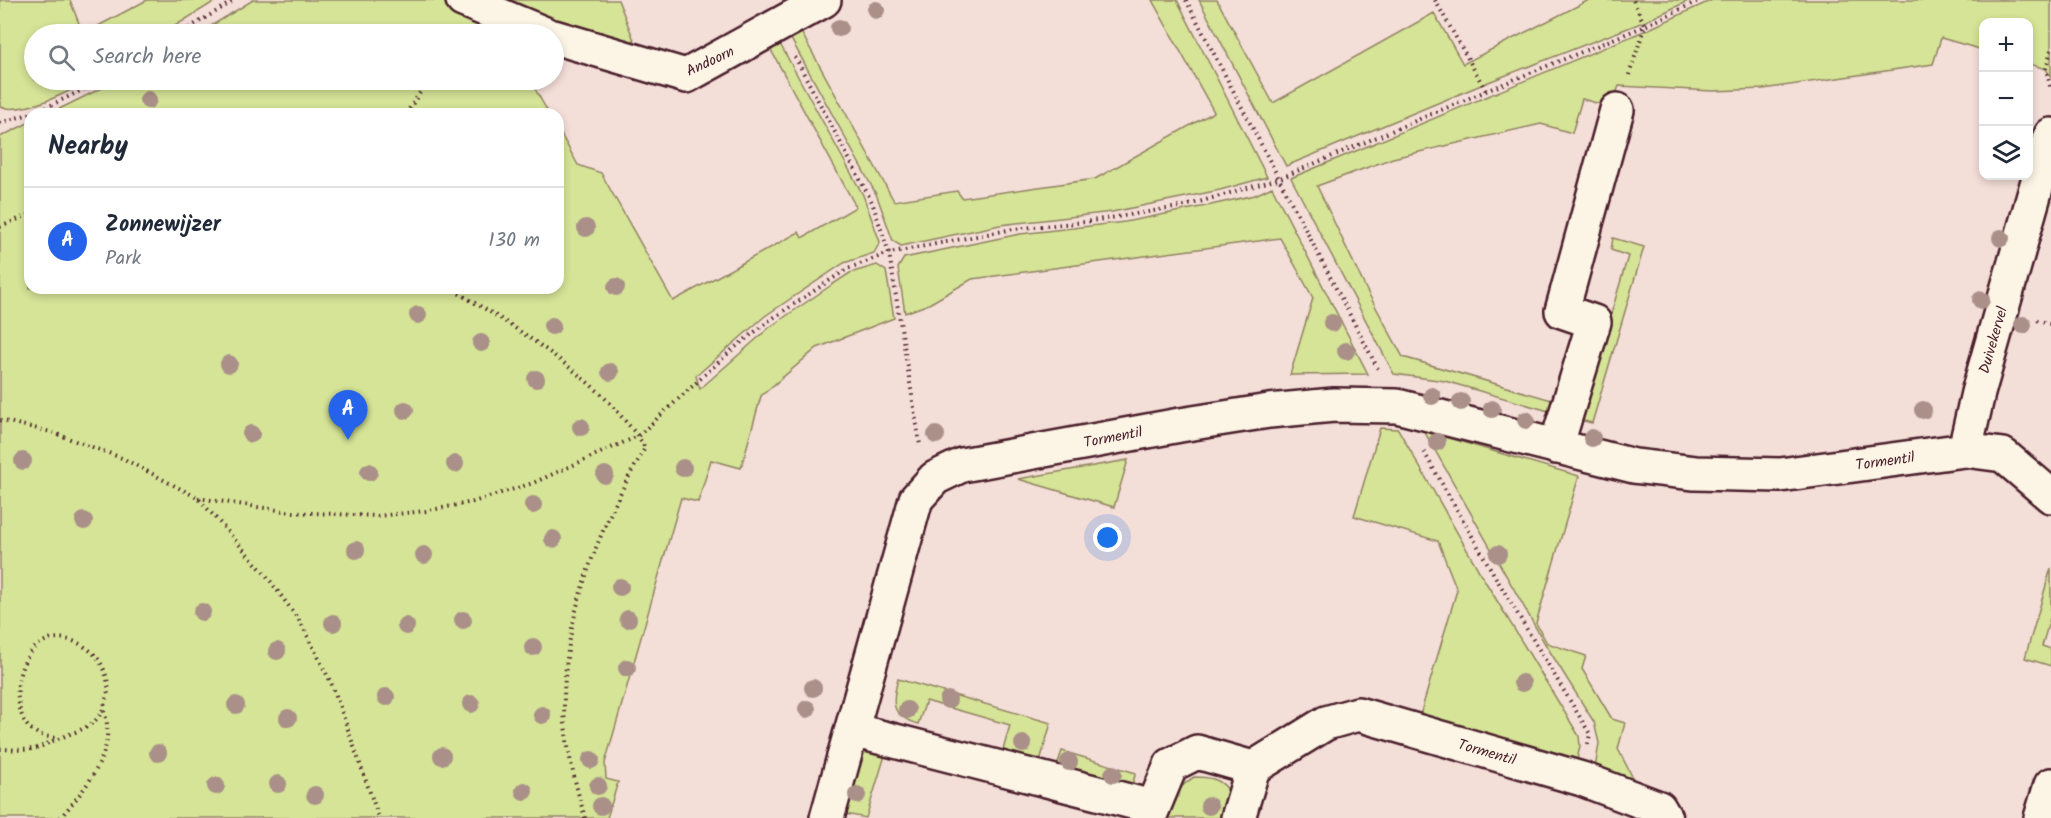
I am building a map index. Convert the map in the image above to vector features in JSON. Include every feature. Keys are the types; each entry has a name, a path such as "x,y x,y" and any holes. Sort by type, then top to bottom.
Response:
{"street":[{"path":"463,0 521,24"},
{"name":"Andoorn","path":"564,40 686,76 824,0"},
{"path":"1556,447 1594,322 1562,311 1617,110"},
{"name":"Duivekervel","path":"1965,450 1978,393 2051,135"},
{"name":"Tormentil","path":"827,818 916,499 935,478 962,465 1180,425 1269,411 1334,405 1397,405 1634,466 1695,473 1780,475 1965,450"},
{"path":"1965,450 2003,455 2051,496"},
{"name":"Tormentil","path":"1253,768 1326,723 1358,714 1582,779 1662,813"},
{"path":"852,730 1150,813 1171,765 1197,752 1253,768 1238,818"},
{"path":"2041,818 2051,785"}],"path":[{"path":"196,24 235,0"},
{"path":"1435,0 1486,91"},
{"path":"1617,110 1645,26 1633,0"},
{"path":"0,420 51,432 122,458 198,498 291,512 377,516 426,511 473,502 534,483 638,436 725,357 770,320 847,269 889,253 1013,229 1085,222 1185,206 1278,179 1645,26 1700,0"},
{"path":"778,26 872,202 889,253 920,449 935,478"},
{"path":"2051,50 2046,69 2051,90"},
{"path":"45,108 82,90"},
{"path":"410,108 422,90"},
{"path":"0,123 24,116"},
{"path":"0,227 24,217"},
{"path":"459,294 514,327 576,373 603,396 638,436 645,448 626,480 602,530 576,611 568,652 564,698 568,743 585,818"},
{"path":"198,498 266,575 301,623 333,687 379,818"},
{"path":"0,749 35,749 93,724 103,710 108,688 107,678 105,668 93,652 78,642 59,638 39,641 24,650"},
{"path":"60,818 90,779 101,760 107,742 108,723 103,710"},
{"path":"16,715 22,723 40,735 59,738"}],"green space":[{"path":"0,0 70,0 79,24 24,24 24,90 70,90 46,101 22,108 0,107"},
{"path":"147,0 217,0 178,24 102,24"},
{"path":"253,0 445,0 463,12 490,24 214,24"},
{"path":"500,0 618,0 638,50 564,24"},
{"path":"1152,0 1177,0 1267,177 1220,190 1112,212 1000,225 901,246 893,241 877,196 790,37 801,32 894,201 957,191 962,198 1095,179 1214,112"},
{"path":"1199,0 1217,0 1273,103 1434,13 1463,64 1589,0 1690,0 1646,21 1486,83 1286,166"},
{"path":"1712,0 2051,0 2051,77 2046,69 2033,65 2033,18 1979,18 1979,49 1941,38 1933,64 1763,89 1713,91 1619,86 1611,107 1582,99 1572,133 1541,124 1393,158 1317,186 1366,289 1403,357 1555,401 1552,412 1445,381 1394,374 1291,178 1649,29"},
{"path":"779,42 863,195 880,242 874,253 844,263 765,316 696,376 700,389 770,327 850,273 877,265 886,271 894,318 817,348 761,396 741,468 711,460 698,502 681,498 605,763 606,779 618,782 607,818 0,818 0,137 24,125 24,294 564,294 564,140 578,165 601,173 673,301 799,232 802,238 856,207 771,47"},
{"path":"98,90 536,90 546,108 61,108"},
{"path":"1272,187 1368,374 1290,375 1313,298 1280,238 972,279 929,304 905,313 898,268 904,258 1020,234 1125,222 1255,195"},
{"path":"1613,238 1644,247 1592,423 1580,420 1628,256 1611,250"},
{"path":"1380,428 1398,429 1482,576 1579,736 1580,746 1576,764 1418,722 1457,590 1438,541 1354,516"},
{"path":"1424,431 1579,476 1536,623 1547,643 1586,656 1582,669 1612,719 1625,723 1618,749 1637,786 1595,769 1599,743 1594,722 1544,642"},
{"path":"1128,460 1114,507 1018,479"},
{"path":"2051,568 2051,615 2042,646 2051,649 2051,666 2025,658"},
{"path":"898,679 1051,723 1040,761 1003,750 1010,725 926,701 918,724 902,717 895,708 894,702"},
{"path":"865,748 886,752 866,818 840,813 859,753"},
{"path":"1062,751 1136,773 1131,787 1057,766"},
{"path":"1194,777 1213,779 1228,790 1221,818 1168,818 1176,794"}],"place":[{"name":"Zonnewijzer","path":"348,440"}]}
